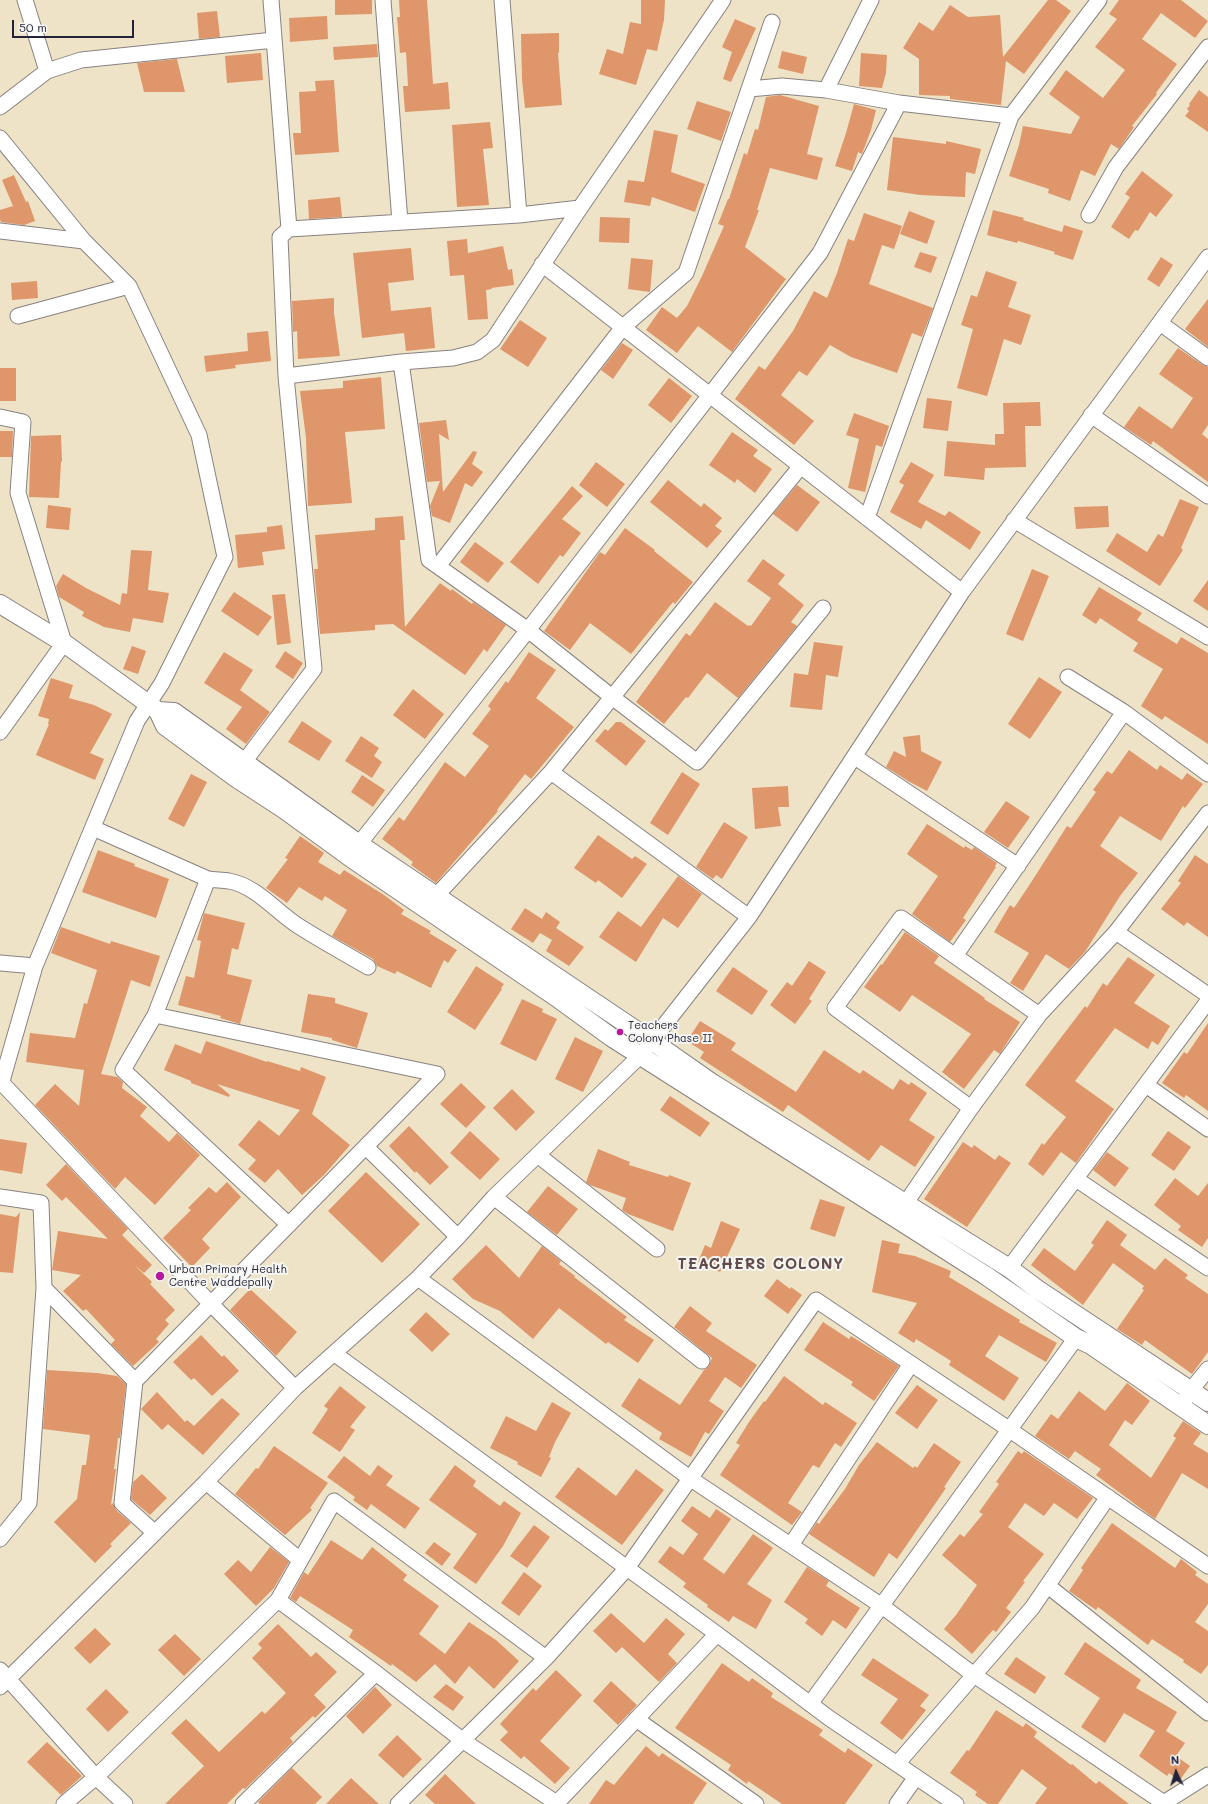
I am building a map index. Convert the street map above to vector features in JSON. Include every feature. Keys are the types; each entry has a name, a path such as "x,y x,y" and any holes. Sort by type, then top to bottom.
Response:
{"street":[{"path":"25,0 47,71"},
{"path":"271,0 289,229"},
{"path":"383,0 400,222"},
{"path":"502,0 519,215"},
{"path":"286,376 401,362 453,358 477,352 493,340 542,264 723,0"},
{"path":"826,90 871,0"},
{"path":"867,518 1011,116 1094,2"},
{"path":"438,566 622,327 686,273 772,22"},
{"path":"0,107 47,71 81,60 274,40"},
{"path":"1089,215 1116,167 1208,47"},
{"path":"749,89 782,86 826,90 899,103 1011,116"},
{"path":"359,844 528,630 820,253 899,103"},
{"path":"0,138 84,241 129,286 199,435 225,556 162,683 153,708 137,722 35,966 1,1081 211,1304 295,1388"},
{"path":"244,762 314,669 286,376 280,237 289,229 519,215 580,208"},
{"path":"0,231 84,241"},
{"path":"125,1804 96,1777 3,1679 155,1533 206,1482 295,1388 335,1354 418,1278 494,1198 642,1055 749,916 855,757 962,592 1208,257"},
{"path":"542,264 962,592"},
{"path":"18,316 129,286"},
{"path":"1160,323 1208,358"},
{"path":"401,362 429,560 528,630 697,762 823,608"},
{"path":"1091,415 1208,496"},
{"path":"0,417 23,422 18,492 64,643"},
{"path":"436,896 551,772 801,466"},
{"path":"1014,520 1208,637"},
{"path":"0,604 64,643 153,708 165,726 236,778 285,810 350,858 556,997 611,1037 642,1055 985,1275 1076,1338 1091,1345 1208,1426"},
{"path":"0,732 64,643"},
{"path":"1068,677 1124,712 1208,774"},
{"path":"153,708 174,712 359,844 712,1083 1009,1268 1037,1289 1208,1402"},
{"path":"955,956 1124,712"},
{"path":"855,757 1018,866"},
{"path":"551,772 749,916"},
{"path":"905,1204 971,1108 1039,1016 1116,932 1208,812"},
{"path":"92,828 208,879 230,881 243,885 256,893 300,927 368,967"},
{"path":"208,879 155,1015 124,1070 289,1225"},
{"path":"971,1108 835,1008 901,918 1039,1016"},
{"path":"1116,932 1208,995"},
{"path":"0,963 35,966"},
{"path":"1009,1268 1208,1001"},
{"path":"155,1015 437,1074 135,1380 122,1503 155,1533"},
{"path":"1146,1085 1208,1129"},
{"path":"366,1147 458,1237"},
{"path":"539,1156 657,1249"},
{"path":"1076,1179 1208,1268"},
{"path":"0,1197 41,1203 44,1288 28,1503 0,1539"},
{"path":"494,1198 702,1361"},
{"path":"418,1278 691,1479 882,1606 974,1675 1163,1803 1208,1775"},
{"path":"44,1288 135,1380"},
{"path":"398,1804 546,1658 628,1568 816,1300 1010,1430 1208,1566"},
{"path":"810,1704 1076,1338"},
{"path":"335,1354 628,1568 810,1704 956,1804"},
{"path":"791,1545 911,1364"},
{"path":"1182,1407 1191,1390 1208,1369"},
{"path":"206,1482 300,1560"},
{"path":"897,1764 1032,1608 1108,1497"},
{"path":"64,1804 96,1777 278,1600 334,1501 546,1658"},
{"path":"1048,1586 1208,1713"},
{"path":"278,1600 376,1673 462,1740 557,1804 717,1634"},
{"path":"243,1804 376,1673"},
{"path":"636,1719 756,1804"},
{"path":"897,1804 916,1777"}],"building":[{"path":"335,0 372,0 372,14 335,15"},
{"path":"399,0 427,0 433,84 448,82 450,109 405,112 403,86 408,86 406,52 400,53 397,17 400,17"},
{"path":"641,0 665,0 664,20 657,51 647,49 636,85 599,74 607,49 623,54 630,22 641,24"},
{"path":"1048,0 1056,0 1071,11 1024,74 1006,61 1001,105 950,99 950,96 919,95 919,59 903,48 919,22 933,31 950,5 968,17 1000,15 1003,57"},
{"path":"1119,0 1181,0 1208,21 1195,38 1161,13 1142,39 1177,64 1156,93 1157,94 1132,126 1134,127 1119,149 1111,144 1095,176 1081,170 1070,201 1048,193 1049,189 1009,176 1019,145 1023,126 1071,134 1080,117 1049,94 1066,70 1103,98 1125,70 1095,47 1117,19 1109,14"},
{"path":"217,11 220,37 199,39 197,13"},
{"path":"327,16 328,39 290,42 289,18"},
{"path":"735,19 756,28 731,82 723,79 732,52 722,47"},
{"path":"559,33 558,53 562,105 525,108 522,80 521,34"},
{"path":"377,44 378,57 334,60 333,47"},
{"path":"782,51 807,57 803,74 778,68"},
{"path":"261,53 263,80 227,83 225,56"},
{"path":"861,53 887,55 886,73 882,88 859,86"},
{"path":"177,59 185,92 144,92 137,63"},
{"path":"334,80 339,152 295,155 293,133 301,133 299,92 316,91 315,81"},
{"path":"1199,90 1208,97 1208,132 1185,116 1189,111 1187,109 1190,105 1189,104"},
{"path":"780,95 819,106 807,154 823,158 817,180 770,168 757,210 759,210 745,247 786,279 732,352 698,326 677,353 646,330 662,307 677,318 687,306 724,226 718,224 729,199 744,153 747,155 755,129 758,130 766,97"},
{"path":"697,101 731,112 721,141 687,129"},
{"path":"854,104 876,110 871,130 862,154 858,152 852,171 835,166"},
{"path":"490,122 493,148 483,149 489,205 457,207 452,125"},
{"path":"654,130 678,135 671,172 705,184 695,212 652,197 650,206 624,202 628,180 644,182"},
{"path":"893,137 946,144 946,141 981,149 975,174 966,172 965,197 920,195 887,190"},
{"path":"1142,171 1173,195 1156,217 1150,212 1138,231 1135,230 1129,239 1111,227 1130,197 1125,194"},
{"path":"14,175 26,202 28,201 35,221 24,225 1,222 0,219 0,210 13,206 2,180"},
{"path":"340,197 342,217 309,219 308,200"},
{"path":"993,210 1024,218 1023,220 1062,232 1064,225 1083,231 1073,260 1054,254 1055,252 1018,241 1017,243 987,235"},
{"path":"909,211 935,221 927,244 900,234"},
{"path":"864,213 902,226 894,249 882,245 869,284 933,308 922,337 912,333 897,373 851,357 830,345 807,376 799,371 781,395 814,421 794,445 735,399 759,366 765,370 793,331 814,291 827,298 848,239 854,241"},
{"path":"600,217 630,218 629,243 599,242"},
{"path":"467,239 468,253 503,246 508,270 512,269 514,285 486,290 488,319 468,320 464,275 450,276 447,241"},
{"path":"411,248 414,280 388,283 391,311 431,307 435,348 406,351 404,333 362,338 353,253"},
{"path":"920,252 937,257 931,273 914,267"},
{"path":"1161,257 1173,265 1159,287 1147,279"},
{"path":"631,258 653,260 650,292 628,289"},
{"path":"986,271 1017,282 1008,307 1031,315 1021,345 1004,339 987,396 957,388 973,329 961,325 971,295 977,297"},
{"path":"37,281 38,298 12,300 11,283"},
{"path":"334,298 334,313 340,356 298,359 297,331 293,332 292,301"},
{"path":"1208,299 1208,347 1185,329"},
{"path":"520,320 547,338 528,367 500,349"},
{"path":"268,331 271,361 235,365 236,368 206,372 204,356 248,351 247,333"},
{"path":"622,343 633,350 613,379 601,370"},
{"path":"1178,348 1208,367 1208,425 1202,434 1208,439 1208,482 1153,441 1151,445 1124,427 1139,406 1172,429 1193,398 1159,374"},
{"path":"0,368 16,368 16,401 0,401"},
{"path":"381,377 385,429 345,432 352,503 308,506 306,438 300,391 343,388 343,381"},
{"path":"669,378 692,396 671,423 648,405"},
{"path":"927,398 952,401 948,431 923,428"},
{"path":"1040,402 1041,426 1025,426 1026,467 985,468 984,480 944,476 947,441 995,445 995,434 1004,434 1003,403"},
{"path":"854,413 889,426 882,447 876,445 865,492 848,488 859,439 846,435"},
{"path":"446,420 449,440 439,434 443,492 473,451 477,452 472,464 483,472 472,487 465,483 450,523 432,516 430,506 440,481 427,482 419,423"},
{"path":"0,431 13,431 12,457 0,457"},
{"path":"732,432 758,450 753,456 772,469 755,493 737,479 735,483 709,465"},
{"path":"61,435 62,461 59,498 29,497 31,436"},
{"path":"596,462 625,484 607,507 579,485"},
{"path":"911,462 934,475 918,502 945,516 949,511 981,532 970,550 926,520 921,529 890,512 904,485 899,482"},
{"path":"668,480 701,507 704,503 722,518 715,526 722,531 707,548 650,502"},
{"path":"797,485 820,502 797,532 773,514"},
{"path":"572,486 583,496 562,519 581,533 563,557 560,555 538,584 510,562"},
{"path":"1180,499 1199,507 1181,548 1183,550 1160,586 1106,551 1117,533 1147,552 1158,534 1163,537"},
{"path":"48,505 71,508 69,530 46,528"},
{"path":"1108,506 1109,527 1076,529 1074,507"},
{"path":"403,516 405,540 400,540 405,627 440,583 451,591 452,589 472,604 473,602 506,625 487,652 484,649 465,675 393,624 375,625 375,630 320,634 314,569 318,569 315,535 375,530 375,518"},
{"path":"282,525 285,549 262,552 264,565 238,568 235,535 267,532 267,527"},
{"path":"625,528 655,550 654,551 693,582 675,604 673,602 631,654 590,623 570,650 544,631 600,552 605,555"},
{"path":"475,542 504,563 488,583 460,562"},
{"path":"131,550 152,551 148,590 169,593 163,623 133,618 130,632 104,627 82,616 84,612 59,597 56,586 63,574 86,588 120,605 122,593 127,594"},
{"path":"763,559 785,575 778,584 804,605 791,622 797,626 738,698 707,673 688,698 686,697 664,724 636,702 686,633 690,636 715,602 748,626 751,626 771,598 747,581"},
{"path":"1032,569 1049,576 1023,641 1006,634"},
{"path":"1208,580 1208,611 1193,601"},
{"path":"1099,587 1142,613 1137,620 1177,644 1181,637 1208,653 1208,744 1165,716 1162,720 1141,706 1163,669 1133,651 1138,643 1100,618 1096,624 1082,615"},
{"path":"234,592 272,617 258,636 221,611"},
{"path":"285,594 291,643 277,645 272,595"},
{"path":"814,642 843,646 838,677 826,675 822,710 790,707 794,673 808,675"},
{"path":"132,646 146,651 138,674 123,669"},
{"path":"285,651 303,663 293,679 275,667"},
{"path":"224,652 253,670 240,690 270,712 246,744 226,729 242,707 204,683"},
{"path":"529,652 556,670 536,698 574,727 531,779 525,774 497,810 498,811 436,883 411,865 413,862 382,839 399,817 404,821 445,762 465,777 489,746 472,734 491,709 488,706 506,681 508,683"},
{"path":"1039,677 1062,692 1030,739 1008,724"},
{"path":"51,678 73,685 69,698 94,705 112,714 90,753 104,759 95,780 36,755 49,724 49,719 38,716"},
{"path":"413,689 444,714 425,739 393,715"},
{"path":"302,721 332,741 319,761 288,742"},
{"path":"616,722 621,722 646,741 626,766 595,741 605,729 608,731"},
{"path":"920,735 921,751 942,762 927,791 886,767 894,751 906,757 903,737"},
{"path":"361,736 379,748 374,756 382,762 372,778 345,761"},
{"path":"1129,750 1157,770 1160,765 1182,780 1187,773 1203,784 1185,808 1183,806 1161,841 1120,816 1100,846 1138,873 1120,896 1085,952 1069,969 1046,954 1023,991 1010,983 1029,953 994,932 1010,905 1014,908 1067,826 1071,828 1096,792 1093,790 1107,771 1112,774"},
{"path":"682,772 700,784 668,835 650,823"},
{"path":"191,774 207,782 184,827 168,819"},
{"path":"362,775 385,790 373,807 351,792"},
{"path":"788,786 789,807 778,807 781,826 755,829 752,788"},
{"path":"1006,801 1030,817 1008,848 984,832"},
{"path":"724,822 748,837 722,879 716,875 713,879 696,867"},
{"path":"927,824 964,848 965,846 972,850 974,847 997,863 995,866 996,867 963,918 966,920 950,942 912,914 938,876 907,854"},
{"path":"598,835 632,859 635,856 647,864 622,898 598,880 596,883 574,868"},
{"path":"300,836 324,853 318,862 340,875 344,870 384,895 404,910 401,914 431,931 429,933 457,950 448,963 444,960 431,988 397,971 395,974 377,966 373,959 332,936 347,910 325,896 322,901 299,887 287,903 266,888 288,859 285,858"},
{"path":"98,850 169,879 156,918 82,892"},
{"path":"1195,855 1208,864 1208,937 1187,922 1184,926 1161,909 1181,883 1178,881"},
{"path":"678,876 702,894 678,928 663,918 636,962 599,937 618,911 641,927"},
{"path":"525,908 542,919 546,912 560,922 556,928 584,947 569,966 546,951 552,940 540,933 533,943 511,929"},
{"path":"204,913 245,923 238,950 232,948 227,974 252,980 240,1024 220,1018 221,1016 178,1005 186,976 194,978 201,941 197,940"},
{"path":"61,927 110,944 111,941 160,956 150,987 131,980 101,1074 117,1077 123,1082 122,1088 147,1107 140,1116 169,1142 177,1133 200,1155 155,1205 125,1177 115,1189 35,1105 55,1084 79,1106 84,1070 26,1062 30,1033 75,1038 84,1003 87,1004 97,970 51,953"},
{"path":"905,932 939,956 934,963 985,998 984,999 1020,1022 1000,1054 994,1050 964,1089 942,1072 971,1034 912,995 900,1012 864,987 881,964 882,965"},
{"path":"1128,957 1155,975 1134,1003 1170,1026 1158,1045 1152,1041 1148,1049 1115,1028 1075,1081 1114,1109 1076,1163 1061,1152 1043,1176 1028,1164 1042,1143 1044,1145 1066,1117 1025,1085 1085,1006 1087,1008 1103,983 1107,986"},
{"path":"809,961 826,972 809,999 812,1001 795,1024 770,1005 787,982 792,986"},
{"path":"476,966 504,984 475,1030 447,1012"},
{"path":"733,967 768,991 752,1015 716,991"},
{"path":"308,994 335,998 335,1003 368,1013 357,1048 332,1040 332,1038 301,1032"},
{"path":"522,999 543,1009 542,1012 557,1019 536,1061 500,1044"},
{"path":"700,1021 736,1043 731,1050 796,1092 824,1050 860,1074 863,1070 893,1090 900,1079 909,1085 911,1082 927,1093 909,1120 935,1137 915,1167 881,1145 869,1161 788,1105 783,1112 700,1058 704,1052 687,1041"},
{"path":"1208,1023 1208,1111 1186,1095 1184,1098 1162,1083 1184,1052 1187,1054"},
{"path":"575,1037 603,1051 583,1092 555,1079"},
{"path":"206,1041 267,1062 300,1071 301,1067 326,1077 312,1114 350,1145 324,1175 302,1195 278,1169 265,1183 248,1169 256,1160 238,1145 259,1120 279,1136 300,1110 217,1084 230,1095 229,1097 191,1083 191,1081 164,1070 175,1044 201,1054"},
{"path":"461,1083 486,1107 466,1128 440,1104"},
{"path":"512,1089 535,1112 516,1131 493,1108"},
{"path":"670,1096 710,1123 700,1137 660,1110"},
{"path":"409,1126 449,1167 430,1185 416,1171 415,1173 389,1146"},
{"path":"470,1131 500,1159 480,1180 450,1153"},
{"path":"1168,1131 1191,1147 1174,1171 1151,1155"},
{"path":"0,1139 27,1143 22,1174 0,1170"},
{"path":"963,1142 972,1148 974,1145 995,1160 999,1155 1011,1163 967,1227 924,1199"},
{"path":"598,1149 630,1162 629,1165 668,1177 669,1175 691,1183 673,1231 628,1214 622,1210 626,1198 590,1185 586,1182"},
{"path":"1107,1152 1129,1168 1115,1187 1093,1170"},
{"path":"66,1164 128,1229 122,1235 152,1265 144,1273 134,1265 152,1282 150,1284 175,1310 165,1320 169,1324 156,1339 159,1342 133,1366 111,1344 115,1340 86,1309 83,1311 63,1291 81,1275 52,1270 58,1231 108,1239 66,1197 62,1201 46,1185"},
{"path":"366,1172 420,1224 382,1263 328,1211"},
{"path":"1175,1178 1198,1196 1208,1183 1208,1238 1202,1247 1178,1230 1181,1226 1154,1205"},
{"path":"227,1182 241,1197 202,1239 210,1248 192,1267 163,1238 191,1210 188,1208 209,1187 216,1193"},
{"path":"548,1186 578,1209 557,1235 527,1212"},
{"path":"820,1199 845,1207 835,1237 810,1229"},
{"path":"20,1212 13,1273 0,1272 0,1214 16,1217"},
{"path":"1107,1220 1127,1235 1120,1245 1155,1270 1165,1258 1188,1275 1185,1278 1208,1294 1208,1352 1192,1374 1145,1340 1142,1345 1117,1329 1144,1290 1142,1289 1144,1286 1113,1263 1083,1305 1031,1265 1044,1248 1075,1271 1094,1245 1091,1243"},
{"path":"721,1221 740,1229 720,1272 698,1262 705,1245 711,1248"},
{"path":"882,1240 900,1244 898,1253 915,1256 951,1271 949,1277 1020,1320 1019,1322 1057,1343 1046,1362 999,1335 985,1356 1019,1378 1004,1401 949,1365 951,1361 916,1339 914,1343 898,1333 917,1303 872,1292"},
{"path":"486,1245 519,1278 542,1246 561,1261 559,1264 575,1276 574,1277 627,1317 624,1320 654,1340 638,1363 608,1342 606,1344 559,1308 533,1339 500,1311 473,1299 452,1279"},
{"path":"777,1279 790,1289 791,1287 802,1295 788,1314 764,1296"},
{"path":"250,1289 297,1332 276,1356 230,1310"},
{"path":"690,1306 712,1323 706,1331 757,1365 741,1388 725,1377 709,1401 724,1411 709,1434 705,1432 691,1457 659,1439 662,1433 621,1406 639,1378 680,1405 704,1370 709,1366 712,1358 674,1327"},
{"path":"426,1312 450,1334 432,1352 409,1330"},
{"path":"823,1322 849,1339 851,1336 899,1366 874,1401 851,1385 853,1382 804,1350"},
{"path":"201,1335 222,1357 224,1355 239,1371 212,1396 194,1378 191,1380 173,1362"},
{"path":"47,1370 97,1373 117,1376 126,1384 120,1438 118,1438 114,1469 116,1469 111,1505 113,1503 116,1510 131,1523 110,1544 112,1546 95,1563 54,1522 77,1499 82,1465 86,1465 90,1435 43,1429"},
{"path":"784,1376 823,1405 825,1402 857,1423 841,1447 835,1443 819,1468 813,1465 788,1503 802,1512 792,1525 720,1475 740,1445 736,1443 749,1422"},
{"path":"1127,1383 1150,1401 1132,1425 1125,1420 1109,1445 1151,1478 1176,1438 1173,1436 1183,1421 1201,1433 1193,1444 1208,1453 1208,1489 1182,1473 1155,1519 1096,1475 1101,1469 1075,1451 1069,1459 1035,1436 1051,1414 1058,1419 1079,1391 1105,1411"},
{"path":"917,1385 938,1400 917,1429 895,1413"},
{"path":"340,1386 366,1407 350,1427 355,1430 340,1452 312,1433 328,1409 324,1406"},
{"path":"157,1392 185,1422 187,1420 194,1426 222,1398 240,1414 203,1455 168,1424 162,1430 141,1409"},
{"path":"552,1402 571,1413 555,1442 549,1457 551,1458 541,1477 517,1464 518,1462 490,1448 506,1416 536,1431"},
{"path":"877,1442 913,1468 915,1466 917,1468 934,1443 961,1462 944,1487 946,1488 897,1559 889,1553 874,1577 809,1534 817,1522 819,1524 845,1489 859,1465"},
{"path":"274,1446 328,1483 310,1508 312,1510 285,1535 235,1494 256,1468 258,1469"},
{"path":"1018,1451 1022,1454 1024,1451 1093,1498 1077,1519 1054,1503 1044,1516 1025,1503 1008,1527 1044,1554 1023,1581 1025,1582 1006,1608 1011,1612 996,1632 993,1630 972,1654 944,1629 956,1615 977,1585 942,1555 960,1534 964,1537 983,1514 979,1512 999,1484 996,1482"},
{"path":"344,1456 370,1476 378,1465 393,1476 386,1485 420,1508 405,1529 371,1504 367,1510 353,1500 355,1497 327,1477"},
{"path":"455,1465 476,1481 473,1486 500,1506 504,1501 521,1513 503,1546 476,1584 453,1568 477,1534 429,1500"},
{"path":"578,1467 616,1496 636,1469 664,1490 622,1545 555,1497"},
{"path":"142,1474 167,1498 150,1515 131,1499 133,1482"},
{"path":"692,1506 710,1518 716,1509 731,1519 703,1559 724,1574 753,1534 773,1548 747,1584 772,1600 756,1629 733,1616 729,1622 707,1607 708,1605 683,1587 686,1583 658,1562 670,1546 683,1555 698,1534 681,1521"},
{"path":"1112,1523 1175,1568 1181,1559 1197,1572 1195,1575 1208,1584 1208,1604 1195,1622 1208,1631 1208,1665 1201,1674 1183,1662 1184,1660 1152,1639 1148,1645 1098,1607 1096,1610 1069,1591 1083,1570 1081,1568"},
{"path":"534,1525 550,1537 527,1568 510,1556"},
{"path":"331,1540 362,1560 372,1547 407,1575 403,1580 439,1606 419,1634 445,1654 469,1622 496,1640 519,1661 494,1689 469,1666 455,1684 435,1664 416,1682 392,1664 391,1666 349,1637 353,1630 300,1596 296,1602 290,1598 304,1572 308,1575"},
{"path":"434,1542 451,1554 442,1566 425,1553"},
{"path":"270,1547 289,1562 274,1588 256,1606 224,1574 238,1560 251,1572"},
{"path":"807,1567 829,1581 826,1586 860,1608 846,1629 833,1620 822,1636 805,1623 808,1619 784,1602"},
{"path":"524,1572 542,1586 519,1616 501,1603"},
{"path":"611,1613 644,1643 666,1618 685,1634 668,1654 677,1663 659,1682 622,1647 616,1653 593,1631"},
{"path":"278,1624 311,1657 316,1652 337,1672 314,1695 326,1707 315,1718 313,1716 290,1738 293,1742 245,1789 243,1788 227,1804 165,1804 204,1766 171,1733 186,1719 219,1752 262,1711 265,1714 286,1693 252,1658 262,1648 258,1644"},
{"path":"95,1628 111,1644 90,1664 74,1648"},
{"path":"175,1634 201,1659 184,1676 158,1650"},
{"path":"1085,1642 1141,1680 1136,1688 1177,1712 1166,1731 1185,1743 1176,1756 1190,1766 1179,1781 1169,1773 1167,1776 1139,1756 1155,1731 1124,1713 1105,1743 1081,1727 1100,1698 1064,1674"},
{"path":"1016,1657 1046,1677 1035,1694 1004,1674"},
{"path":"873,1658 929,1695 920,1706 926,1710 902,1740 880,1723 898,1699 861,1675"},
{"path":"722,1663 749,1682 752,1678 773,1693 771,1697 823,1730 819,1735 845,1753 848,1748 873,1765 845,1804 782,1804 748,1781 747,1784 728,1770 731,1765 675,1728"},
{"path":"556,1670 582,1695 540,1741 570,1768 555,1784 524,1756 521,1759 500,1740 508,1732 500,1724 533,1688 536,1691"},
{"path":"611,1681 637,1705 618,1725 593,1701"},
{"path":"446,1684 464,1697 453,1711 433,1697"},
{"path":"375,1687 392,1705 363,1734 346,1716"},
{"path":"106,1689 129,1712 108,1732 86,1709"},
{"path":"996,1710 1023,1727 1026,1723 1037,1732 1034,1737 1071,1765 1072,1764 1096,1784 1099,1781 1129,1804 1035,1804 1047,1788 1022,1769 998,1804 988,1804 975,1795 977,1792 950,1773 967,1750 969,1751"},
{"path":"397,1735 422,1759 403,1778 378,1755"},
{"path":"47,1742 82,1776 61,1795 27,1762"},
{"path":"646,1746 659,1757 662,1753 707,1783 693,1804 589,1804 606,1780 614,1785"},
{"path":"292,1768 322,1797 315,1804 260,1804 258,1802"},
{"path":"445,1774 476,1804 435,1804 425,1795"},
{"path":"351,1778 379,1804 326,1804"}],"place":[{"name":"Teachers Colony Phase II","path":"620,1032"},
{"name":"Urban Primary Health Centre Waddepally","path":"160,1276"}],"district":[{"name":"TEACHERS COLONY","path":"761,1264"}]}
